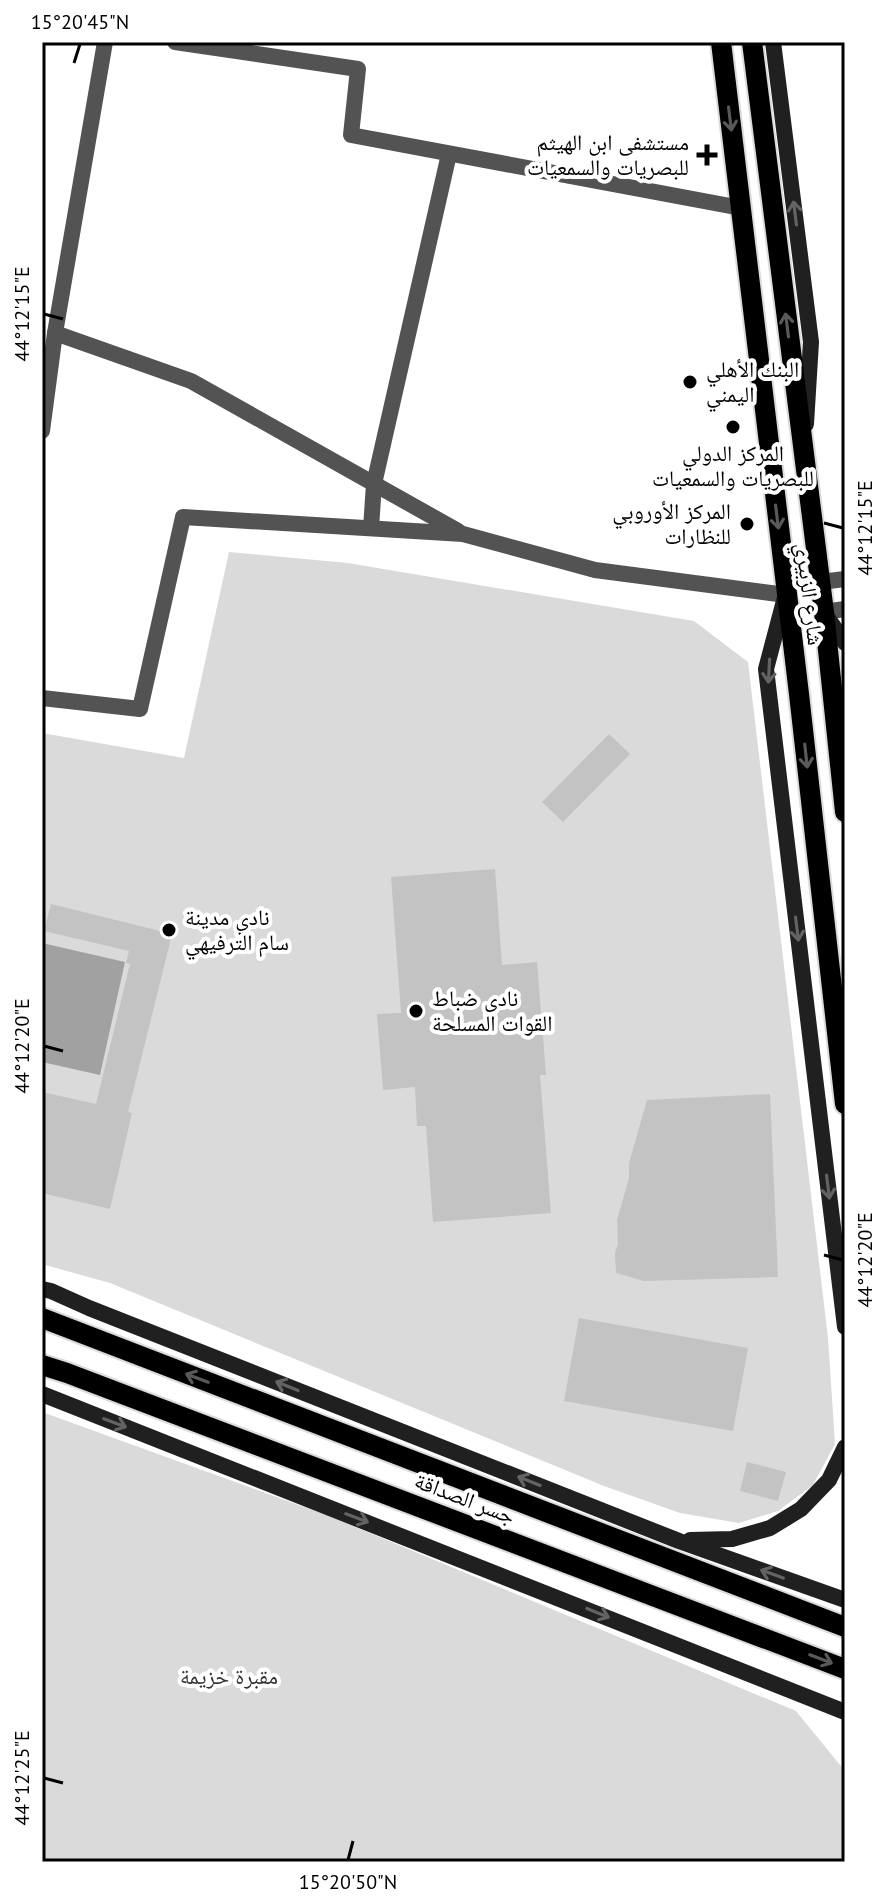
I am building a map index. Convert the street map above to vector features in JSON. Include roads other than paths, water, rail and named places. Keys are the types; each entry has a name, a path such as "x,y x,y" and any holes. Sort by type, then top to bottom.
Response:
{"main road":[{"name":"شارع الزبيري","path":"721,42 845,1104"},
{"name":"شارع الزبيري","path":"752,42 824,612 845,812"},
{"name":"شارع الزبيري","path":"773,42 811,342 804,458"},
{"path":"786,595 766,669 845,1327"},
{"path":"824,612 845,643"},
{"path":"42,1289 679,1541 845,1600"},
{"name":"جسر الصداقة","path":"42,1318 845,1627"},
{"name":"جسر الصداقة","path":"42,1365 845,1669"},
{"path":"42,1394 845,1712"},
{"path":"679,1541 732,1539 770,1528 801,1509 829,1480 845,1447"}],"street":[{"path":"42,431 55,333 105,42"},
{"path":"175,42 358,69 351,135 741,208"},
{"path":"371,528 374,484 449,154"},
{"path":"55,333 191,381 463,534"},
{"path":"42,698 140,709 183,517 463,534 595,570 786,595"},
{"path":"820,582 845,579"},
{"path":"824,612 845,609"}],"place":[{"name":"مستشفى ابن الهيثم للبصريات والسمعيات","path":"707,155"},
{"name":"البنك الأهلي اليمني","path":"690,382"},
{"name":"المركز الدولي للبصريات والسمعيات","path":"733,427"},
{"name":"المركز الأوروبي للنظارات","path":"747,524"},
{"name":"نادي مدينة سام الترفيهي","path":"169,930"},
{"name":"نادي ضباط القوات المسلحة","path":"416,1011"}],"park label":[{"name":"مقبرة خزيمة","path":"229,1676"}]}
